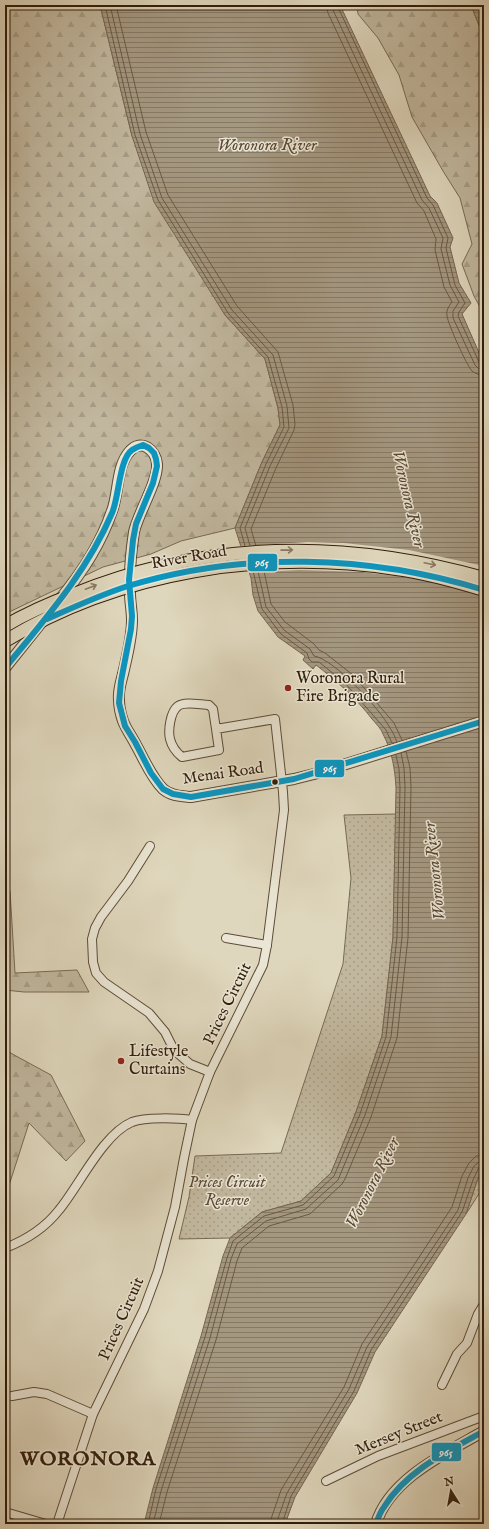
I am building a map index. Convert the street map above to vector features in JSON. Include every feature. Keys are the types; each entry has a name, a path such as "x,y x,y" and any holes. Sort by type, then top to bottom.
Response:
{"main road":[{"name":"River Road","path":"5,626 39,608 119,577 192,560 239,553 287,550 361,553 414,561 484,578"},
{"name":"River Road","path":"5,641 52,616 122,588 187,573 239,565 287,562 360,564 416,572 484,590"}],"street":[{"name":"Menai Road","path":"5,668 71,586 89,558 113,511 121,472 127,455 134,447 143,445 150,449 156,456 157,466 135,530 131,555 130,594 132,620 119,690 119,701 123,722 163,789 171,794 192,797 282,781 314,774 484,721"},
{"path":"184,704 209,705 213,709 216,729 219,750 182,757 176,753 170,738 170,717 177,706 184,704"},
{"name":"Prices Circuit","path":"57,1524 93,1414 144,1309 158,1270 175,1207 192,1120 210,1072 260,971 267,945 284,810 275,719 216,729"},
{"path":"150,846 128,881 101,917 95,928 92,939 93,962 96,973 104,982 148,1012 165,1032 174,1050 190,1064 210,1072"},
{"name":"Prices Circuit","path":"226,938 267,945"},
{"path":"5,1248 29,1237 60,1210 98,1155 114,1135 123,1127 139,1120 192,1120"},
{"path":"442,1385 457,1354 467,1343 478,1314 484,1304"},
{"path":"12,1396 34,1392 48,1394 93,1414"},
{"name":"Mersey Street","path":"326,1481 378,1456 484,1416"},
{"path":"376,1524 384,1505 397,1488 410,1476 484,1431"},
{"path":"5,1512 46,1524"}],"green space":[{"path":"5,5 100,5 132,136 225,315 265,359 278,408 280,425 262,462 235,528 181,541 151,554 103,567 5,614"},
{"path":"357,5 471,5 484,38 484,314 474,296 462,264 472,244 460,198 412,117 399,75 378,38 358,14"},
{"name":"Prices Circuit Reserve","path":"396,814 393,937 382,1036 356,1112 331,1173 301,1201 262,1212 230,1238 179,1239 189,1197 195,1156 281,1153 343,964 351,878 344,815"},
{"path":"5,890 10,891 15,973 77,970 89,992 24,992 5,990"},
{"path":"5,1050 51,1075 85,1141 66,1161 29,1123 5,1198"},
{"path":"484,1166 484,1186 466,1214 477,1181"}],"water":[{"name":"Woronora River","path":"100,5 340,5 430,196 437,203 453,238 450,247 459,283 471,303 462,314 484,364 484,1166 477,1181 466,1214 375,1352 357,1393 295,1497 285,1524 144,1524 153,1488 201,1336 223,1256 230,1238 262,1212 301,1201 331,1173 356,1112 382,1036 393,937 395,774 391,754 386,740 380,728 366,711 331,677 316,665 313,669 303,660 305,656 278,637 258,611 253,595 251,578 235,528 262,462 280,425 278,408 265,359 225,315 154,202 132,136"},
{"path":"471,5 484,5 484,38"}],"pier":[{"path":"308,542 344,543 409,550 484,566 484,596 420,579 362,572 299,570 247,573 239,546"}],"transit line":[{"name":"965","path":"5,668 78,575 102,535 112,513 124,462 132,450 143,445 154,453 157,466 153,483 136,524 133,540 129,580 132,616 131,629 121,681 119,703 125,726 151,773 163,789 173,794 191,797 294,779 484,721"},
{"name":"965","path":"47,619 97,597 128,586 172,575 216,567 261,563 306,562 352,564 441,578 484,590"},
{"name":"965","path":"376,1524 381,1511 393,1494 416,1472 442,1454 484,1431"}],"place":[{"name":"Woronora Rural Fire Brigade","path":"288,688"},
{"name":"Lifestyle Curtains","path":"121,1061"}],"district":[{"name":"WORONORA","path":"88,1459"}]}
